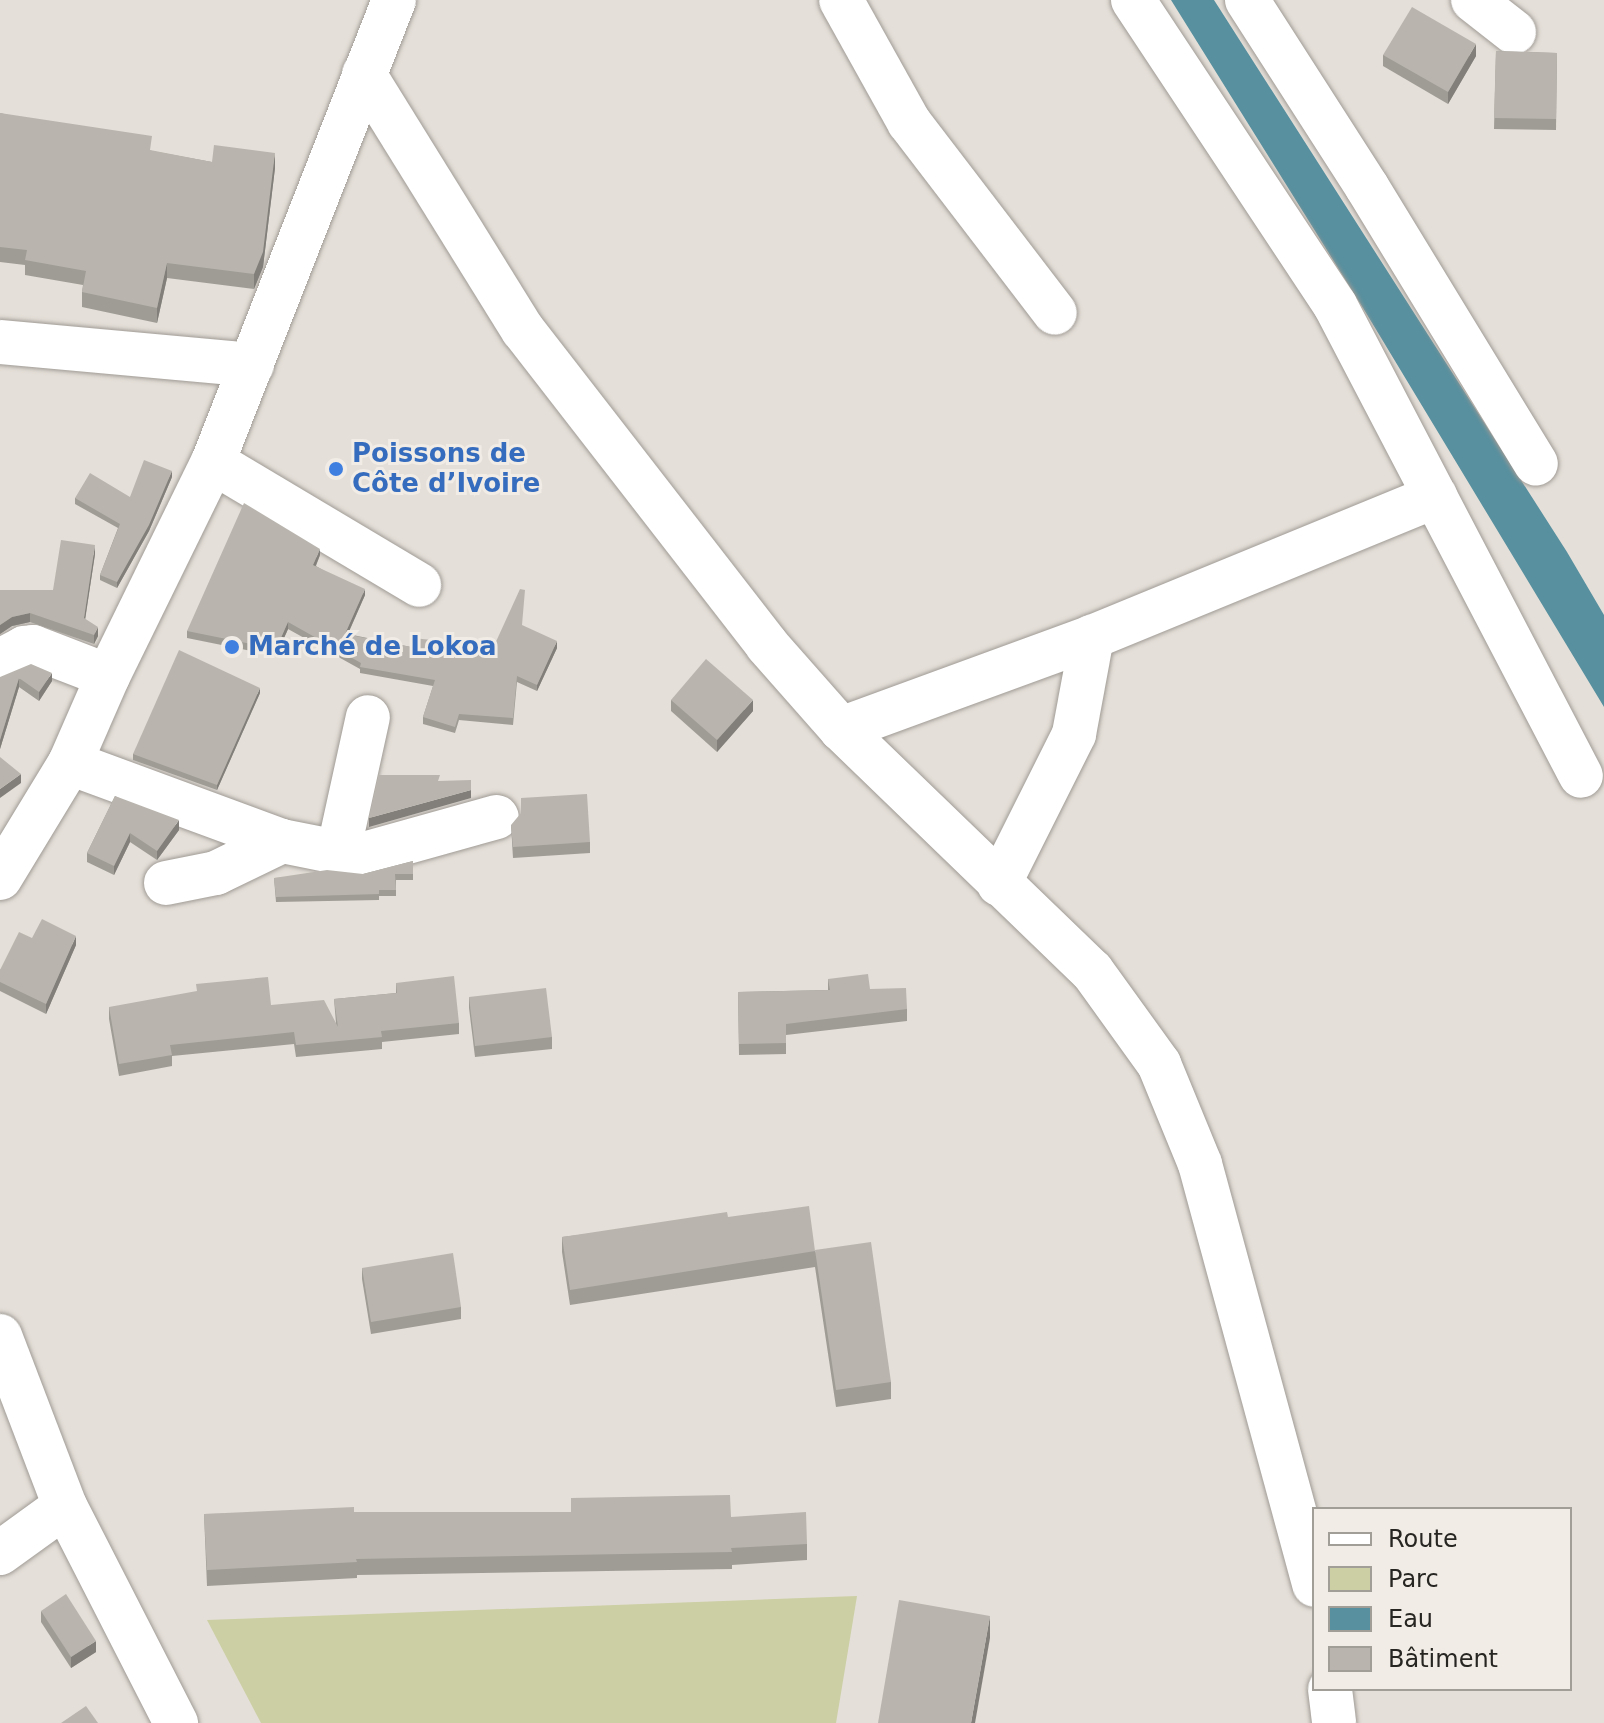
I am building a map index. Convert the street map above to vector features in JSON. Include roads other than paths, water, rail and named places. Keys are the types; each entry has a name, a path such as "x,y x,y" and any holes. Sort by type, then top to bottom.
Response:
{"street":[{"path":"841,0 909,122 1055,313"},
{"path":"1133,0 1335,305 1581,776"},
{"path":"1247,0 1367,187 1536,464"},
{"path":"1473,0 1514,32"},
{"path":"0,878 70,763 108,676 213,462 364,74 381,6"},
{"path":"364,74 523,330 767,645 841,729 1092,971 1159,1064 1200,1164 1312,1578"},
{"path":"0,342 252,365"},
{"path":"213,462 419,585"},
{"path":"841,729 1092,637 1435,496"},
{"path":"999,884 1074,734 1092,637"},
{"path":"0,661 24,648 33,647 108,676"},
{"path":"338,853 368,717"},
{"path":"70,763 282,841 357,856 497,817"},
{"path":"166,883 216,873 282,841"},
{"path":"0,1336 65,1506 176,1723"},
{"path":"0,1553 65,1506"},
{"path":"1330,1691 1334,1723"}],"water":[{"path":"1171,0 1214,0 1567,552 1604,615 1604,707 1363,308"}],"place":[{"name":"Poissons de Côte d’Ivoire","path":"336,469"},
{"name":"Marché de Lokoa","path":"232,647"}]}
